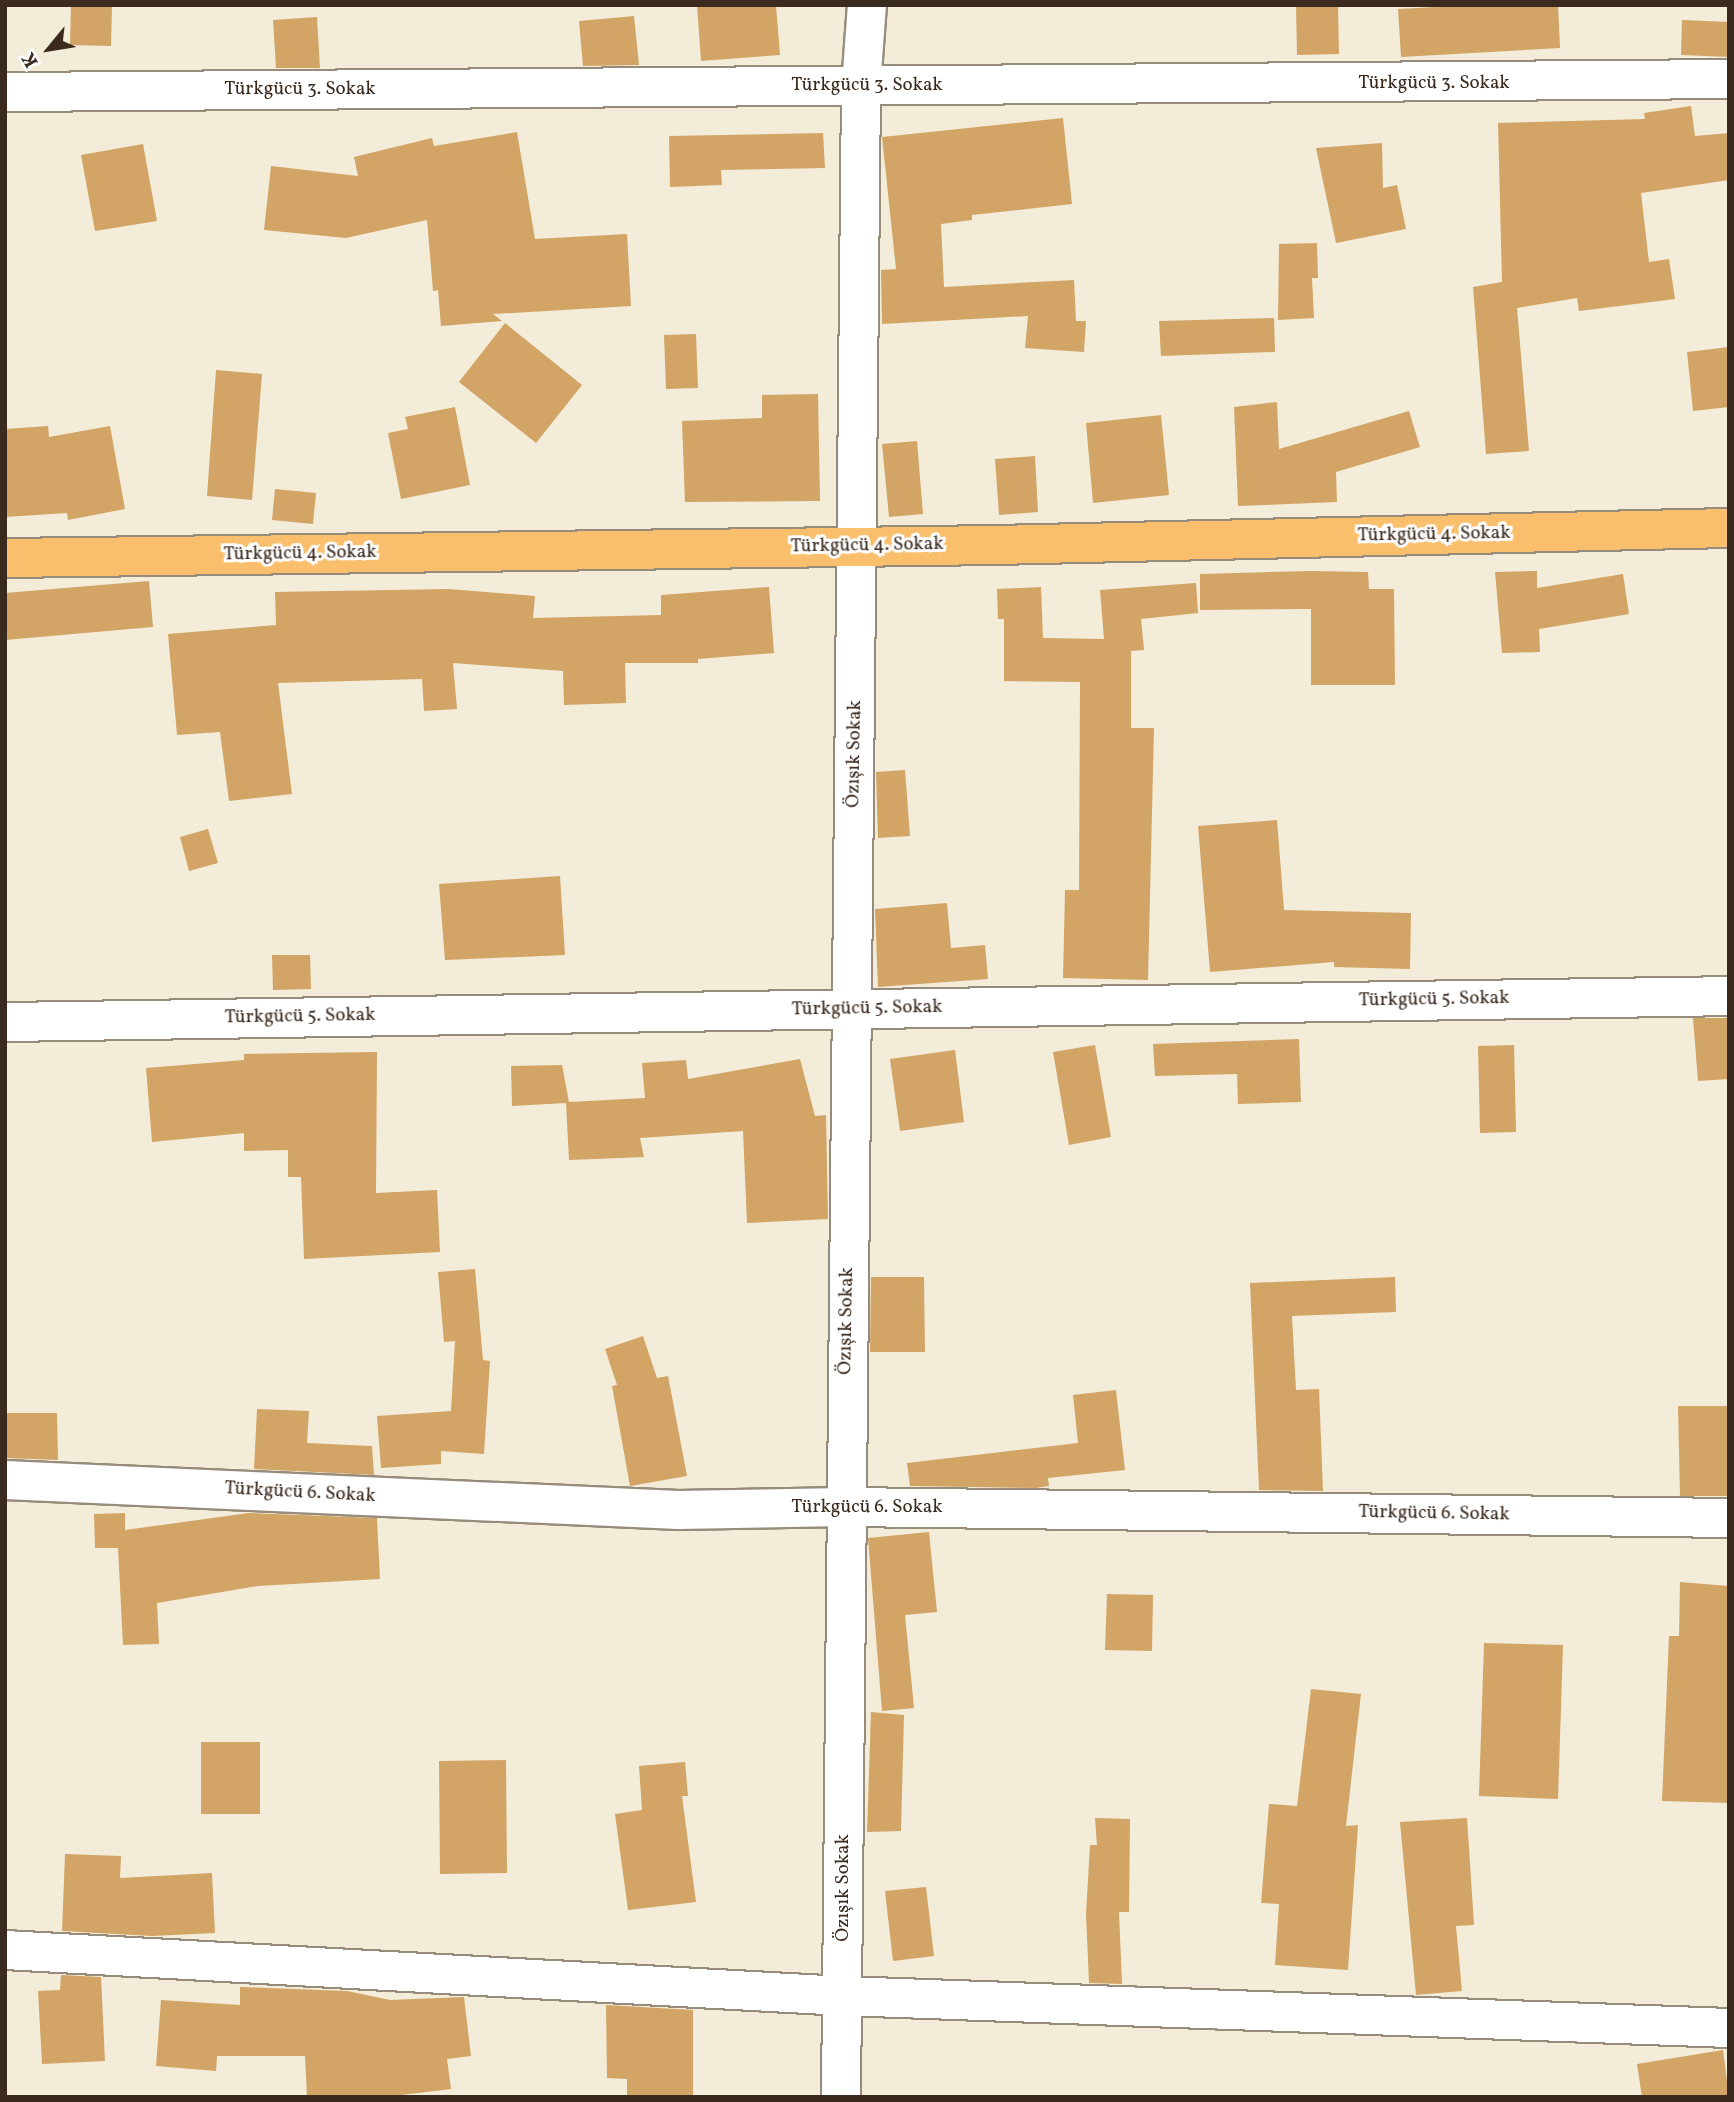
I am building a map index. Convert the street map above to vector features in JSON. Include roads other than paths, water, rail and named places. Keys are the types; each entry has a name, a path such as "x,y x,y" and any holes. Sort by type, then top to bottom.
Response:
{"main road":[{"name":"Türkgücü 4. Sokak","path":"5,558 858,546 1729,528"}],"street":[{"name":"Özışık Sokak","path":"841,2097 861,86 867,5"},
{"name":"Türkgücü 3. Sokak","path":"5,92 1729,79"},
{"name":"Türkgücü 5. Sokak","path":"5,1022 1729,996"},
{"name":"Türkgücü 6. Sokak","path":"5,1480 678,1510 845,1507 1729,1518"},
{"path":"5,1950 844,1996 1729,2028"}]}
